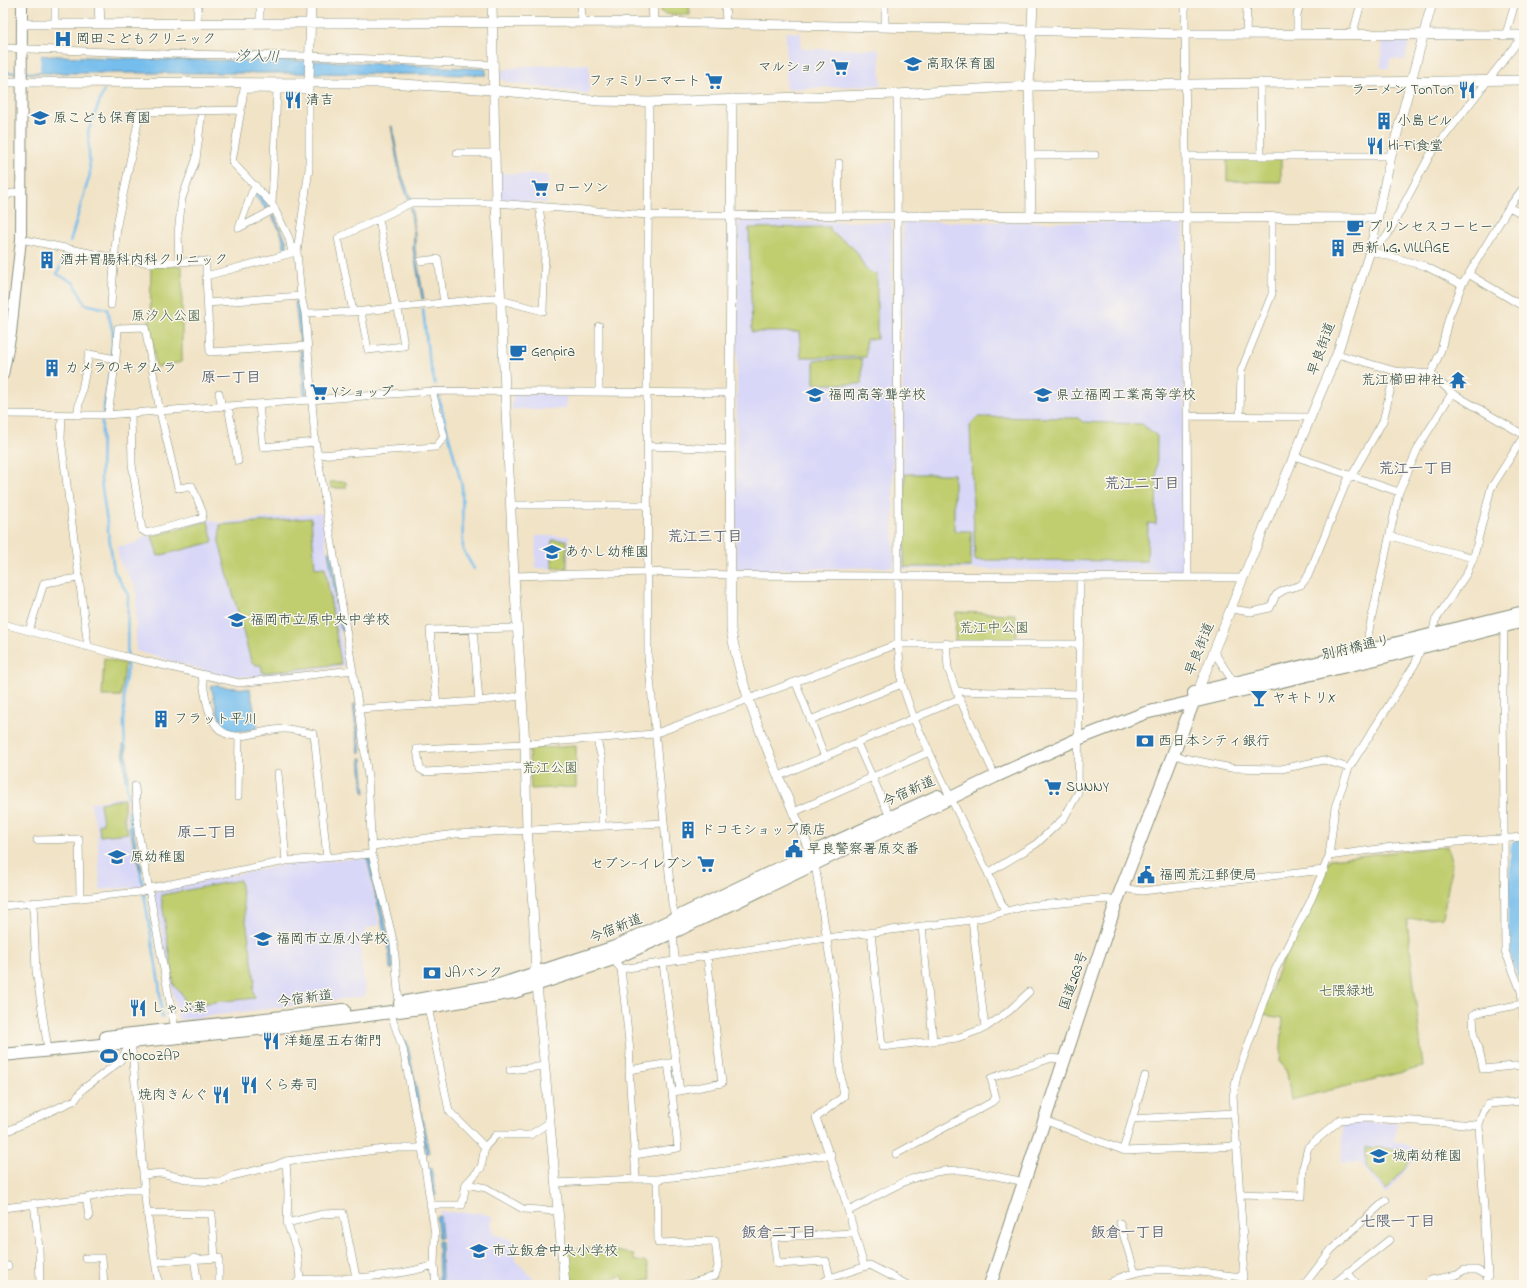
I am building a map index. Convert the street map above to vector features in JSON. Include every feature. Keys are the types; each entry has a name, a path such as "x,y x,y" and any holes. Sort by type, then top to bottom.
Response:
{"highway":[{"name":"別府橋通り","path":"1504,622 1524,612"},
{"name":"別府橋通り","path":"1196,696 1504,622 1524,621"},
{"name":"別府橋通り","path":"1196,696 1234,683 1375,654"},
{"name":"今宿新道","path":"3,1048 47,1043 287,1026 428,1007 514,992 537,980 616,947 813,859 1138,709 1196,696"},
{"name":"国道263号","path":"990,1285 1121,888 1196,696"},
{"name":"今宿新道","path":"3,1055 131,1038 175,1029 399,1003 499,985 537,980 613,959 673,932 890,818 949,795 992,769 1079,735"}],"main road":[{"path":"3,375 11,332 21,239 22,3"}],"street":[{"path":"55,3 55,24"},
{"path":"99,3 100,24"},
{"path":"197,23 198,3"},
{"path":"260,3 260,23"},
{"path":"295,252 309,169 311,3"},
{"path":"492,3 496,203 500,299 506,390 514,576 525,744 524,766 527,829 537,980 565,1285"},
{"path":"581,3 582,23"},
{"path":"653,3 654,22"},
{"path":"725,3 726,23"},
{"path":"885,3 885,27"},
{"path":"1031,217 1029,86 1032,3"},
{"path":"1185,3 1188,578"},
{"path":"1246,35 1247,3"},
{"path":"1297,35 1297,15 1300,3"},
{"path":"1353,34 1361,3"},
{"name":"早良街道","path":"1196,696 1243,578 1338,354 1378,218 1391,156 1432,3"},
{"path":"1506,34 1514,3"},
{"path":"22,24 654,22 1246,35 1524,35"},
{"path":"1370,247 1379,243 1387,236 1430,155 1524,35"},
{"path":"3,48 22,50 310,56 494,65"},
{"path":"399,1003 394,944 372,854 373,846 368,777 353,670 315,442 305,313 295,252 273,206 232,162 242,110 244,89 277,90 388,83 494,90 599,101 649,102 897,94 1029,86 1412,80 1524,80"},
{"path":"3,82 309,87"},
{"path":"1260,82 1261,156"},
{"path":"273,206 277,90"},
{"path":"897,94 898,644 902,684 914,719 1005,911"},
{"path":"732,99 730,393 731,630 736,656 750,700 813,859 836,998 840,1070 844,1096 816,1118 831,1154 864,1266"},
{"path":"649,102 647,392 648,657 663,823 672,904 676,919"},
{"path":"179,262 178,233 182,198 196,160 202,110"},
{"path":"111,305 117,225 140,112 242,110"},
{"path":"457,153 495,153"},
{"path":"1030,155 1095,155"},
{"path":"1186,156 1391,156"},
{"path":"838,216 839,163"},
{"path":"256,186 252,192 239,228 273,206"},
{"path":"1431,374 1441,350 1449,317 1462,285 1470,275 1509,207 1524,187"},
{"path":"3,200 8,194 21,191"},
{"path":"353,312 338,238 412,203 496,203 648,214 732,216 1378,218"},
{"path":"305,313 361,312 492,298 543,311 545,250 539,206"},
{"path":"1509,207 1524,215"},
{"path":"1240,416 1241,371 1272,294 1272,218"},
{"path":"361,312 368,350 404,346 398,308 395,304 379,219"},
{"path":"21,239 114,258 151,263 206,261 210,352 307,346"},
{"path":"1370,247 1425,266 1462,285"},
{"path":"206,276 295,252"},
{"path":"421,261 438,259 444,303"},
{"path":"1470,275 1524,307"},
{"path":"207,303 301,296"},
{"path":"599,326 599,391"},
{"path":"104,415 116,359 118,328 145,327 160,412 178,488 192,486 203,513 202,518 147,533 142,530 135,495 132,464 131,413"},
{"path":"77,415 89,354 116,359"},
{"path":"1338,354 1395,371 1431,374 1452,393 1524,436 1491,488 1468,573 1435,621 1432,639"},
{"path":"1231,609 1247,612 1270,608 1276,596 1284,590 1301,585 1308,576 1350,476 1383,421 1395,371"},
{"path":"3,414 104,415 160,412 311,399 432,391 506,390 730,393"},
{"path":"317,455 436,447 444,437 432,391"},
{"path":"219,393 225,407 238,461"},
{"path":"1375,654 1368,635 1399,492 1419,446 1452,393"},
{"path":"258,404 263,447 315,442"},
{"path":"62,415 61,439 88,647"},
{"path":"1187,416 1310,417"},
{"path":"647,446 731,449"},
{"path":"1294,456 1399,492"},
{"path":"511,505 647,505"},
{"path":"1390,536 1473,558"},
{"path":"514,576 647,572 731,575 898,577 1243,578"},
{"path":"29,631 44,583 79,578"},
{"path":"988,873 1036,844 1064,818 1078,793 1080,578"},
{"path":"1504,622 1503,691 1505,951 1521,991 1524,1022"},
{"path":"3,624 202,676 240,683 353,670"},
{"path":"437,704 430,630 517,628"},
{"path":"473,629 479,701"},
{"path":"946,643 948,668 956,691 992,769"},
{"path":"1242,1285 1244,1253 1238,1146 1233,1096 1237,1076 1274,970 1312,900 1324,870 1329,856 1335,807 1349,768 1415,664 1419,643"},
{"path":"524,766 425,772 420,769 416,749 596,740 654,734 750,700 898,644 1080,644"},
{"path":"1214,652 1234,683"},
{"path":"202,676 208,710 215,725 223,733 239,736 285,729 314,734 327,857"},
{"path":"796,683 825,757"},
{"path":"810,720 902,684"},
{"path":"956,691 1079,694"},
{"path":"359,709 479,701 522,696"},
{"path":"779,776 959,699"},
{"path":"238,796 239,736"},
{"path":"596,740 602,760 602,825"},
{"path":"857,743 890,818"},
{"path":"794,812 929,752"},
{"path":"1173,754 1184,758 1231,768 1282,769 1324,760 1349,768"},
{"path":"278,773 286,860"},
{"path":"135,786 138,831 150,888 175,1029"},
{"path":"373,846 455,834 602,825 663,823"},
{"path":"1329,856 1392,847 1524,837"},
{"path":"37,840 79,838 80,897"},
{"path":"3,906 140,892 150,888 286,860 372,854"},
{"path":"1524,857 1524,943"},
{"path":"1121,888 1142,890 1324,870"},
{"path":"621,969 826,938 972,920 1027,906 1108,899 1116,903"},
{"path":"32,902 36,970 47,1043"},
{"path":"972,920 985,1028"},
{"path":"922,926 933,1041"},
{"path":"673,932 675,961"},
{"path":"871,932 882,1047 957,1038 985,1028 1009,1011 1029,992"},
{"path":"672,1092 722,1083 707,956"},
{"path":"613,959 621,969 630,1050 629,1070 636,1179"},
{"path":"634,1155 678,1148 672,1092 672,1063 663,963"},
{"path":"1522,1004 1477,1013 1473,1016 1474,1036 1483,1069 1524,1065"},
{"path":"428,1007 449,1111 485,1147"},
{"path":"390,1012 403,1049 422,1148 430,1205 436,1234 434,1265 436,1285"},
{"path":"3,1133 75,1100 83,1089 119,1062 131,1038"},
{"path":"131,1038 144,1190 159,1285"},
{"path":"896,1154 992,1102 996,1098 991,1078 1052,1058 1064,1060"},
{"path":"672,1063 680,1091"},
{"path":"629,1070 672,1063"},
{"path":"510,1070 545,1066"},
{"path":"1123,1150 1145,1076"},
{"path":"1486,1285 1488,1276 1479,1125 1483,1112 1490,1104 1524,1101"},
{"path":"1132,1119 1234,1113"},
{"path":"1241,1194 1302,1196 1303,1168 1308,1147 1340,1120 1367,1118 1479,1125"},
{"path":"1044,1120 1123,1150 1238,1146"},
{"path":"430,1205 462,1205 466,1184 481,1168 485,1147 496,1135 530,1135 550,1122"},
{"path":"143,1176 161,1173 195,1181 221,1182 232,1176 274,1166 286,1161 393,1148 422,1148"},
{"path":"555,1183 657,1179 734,1170 831,1154"},
{"path":"286,1161 288,1193 287,1223 297,1251 298,1282 421,1269 434,1265"},
{"path":"849,1211 912,1178 934,1172 957,1170 1016,1180 1024,1183"},
{"path":"657,1179 658,1243 715,1241 718,1266 715,1276 685,1285"},
{"path":"466,1184 486,1188 523,1209 558,1211"},
{"path":"3,1208 34,1203 86,1198 124,1190 144,1190"},
{"path":"86,1198 89,1217"},
{"path":"1304,1285 1331,1250 1386,1200"},
{"path":"34,1203 39,1248 40,1285"},
{"path":"147,1213 212,1214 215,1258"},
{"path":"287,1223 323,1214 343,1213 356,1277"},
{"path":"1120,1223 1135,1273"},
{"path":"830,1278 826,1261 777,1264 774,1241 777,1238 854,1232"},
{"path":"1332,1285 1389,1240"},
{"path":"85,1258 102,1258 104,1285"},
{"path":"155,1262 194,1258 219,1258 219,1285"},
{"path":"194,1258 198,1285"},
{"path":"818,1285 830,1278 870,1265 908,1285"},
{"path":"1107,1285 1135,1273 1157,1270 1243,1277"},
{"path":"1426,1285 1431,1280 1457,1275 1464,1270 1477,1270 1488,1276"},
{"path":"1347,1272 1358,1285"}],"shaded area":[{"path":"3,3 5,3 5,41 3,43"},
{"name":"マルショク","path":"786,32 801,33 801,49 879,49 881,85 786,89"},
{"path":"1382,40 1409,41 1405,60 1390,59 1389,68 1381,68"},
{"path":"589,64 589,94 506,82 500,78 502,70 523,66"},
{"path":"499,173 548,175 547,203 503,200 500,196"},
{"name":"福岡高等聾学校","path":"738,221 891,222 894,567 736,570"},
{"name":"県立福岡工業高等学校","path":"903,222 1183,222 1185,571 902,569"},
{"path":"513,394 566,394 566,409 511,409"},
{"name":"福岡市立原中央中学校","path":"321,513 345,666 251,677 218,674 136,651 136,588 120,562 117,547 138,542 144,537 208,519 218,523"},
{"name":"あかし幼稚園","path":"536,536 569,536 568,569 535,568"},
{"name":"原幼稚園","path":"125,796 126,819 141,884 139,887 100,890 97,829 90,803"},
{"name":"福岡市立原小学校","path":"366,858 380,925 366,928 367,938 359,939 366,996 178,1020 154,894 156,891 293,863"},
{"name":"城南幼稚園","path":"1343,1122 1398,1123 1394,1141 1421,1150 1386,1195 1359,1163 1341,1163"},
{"name":"市立飯倉中央小学校","path":"440,1212 480,1213 492,1216 491,1226 494,1234 514,1241 516,1261 540,1285 444,1285 442,1280 443,1240"}],"green space":[{"path":"661,3 689,3 690,15 665,14 661,11"},
{"path":"1227,159 1281,159 1281,182 1227,181"},
{"path":"830,227 831,232 856,251 869,272 877,274 877,339 866,339 866,357 801,357 799,332 752,332 749,228"},
{"name":"原汐入公園","path":"151,266 182,266 182,362 156,367 150,326"},
{"path":"862,359 862,384 814,384 814,360"},
{"path":"977,417 1078,418 1083,422 1142,424 1157,436 1156,524 1148,523 1147,561 975,560 970,425"},
{"path":"905,474 954,474 954,531 971,531 971,567 904,567"},
{"path":"330,482 346,482 346,488 332,488"},
{"path":"311,518 315,568 325,567 341,664 263,673 261,665 256,665 251,661 219,542 220,525"},
{"path":"208,521 213,542 158,556 152,536"},
{"path":"552,540 567,540 567,568 552,568"},
{"name":"荒江中公園","path":"956,612 1015,614 1017,642 955,642"},
{"path":"104,658 125,664 121,696 102,696"},
{"name":"荒江公園","path":"576,746 576,787 531,789 529,749"},
{"path":"124,799 124,818 128,833 100,836 99,824 103,823 100,803"},
{"name":"七隈緑地","path":"1447,846 1452,864 1443,917 1407,920 1423,1067 1291,1100 1287,1073 1280,1061 1283,1018 1263,1015 1277,973 1330,859"},
{"path":"240,880 255,981 253,989 255,998 186,1005 182,994 174,986 161,895"},
{"path":"1366,1147 1396,1149 1416,1154 1386,1190 1366,1167"},
{"path":"597,1248 633,1254 635,1261 646,1262 651,1279 641,1281 642,1285 625,1285 623,1276 588,1283 567,1279 564,1250"}],"water":[{"path":"3,54 171,60 322,61 486,69 486,75 295,73 3,73"},
{"path":"391,126 401,173 411,199 408,199 399,172"},
{"path":"257,192 270,207 266,209 254,195"},
{"path":"410,208 412,208 415,234 415,249 424,299 422,299 413,249 414,234"},
{"path":"274,215 286,240 288,249 285,250 281,233 272,216"},
{"path":"295,302 299,302 303,342 300,342"},
{"path":"300,350 303,350 307,396 304,396"},
{"path":"328,551 331,551 344,631 341,631"},
{"path":"211,686 250,689 258,728 234,731 225,729 221,726"},
{"path":"355,704 361,752 359,753 353,705"},
{"path":"123,745 126,745 128,780 125,780"},
{"path":"360,758 362,758 365,793 363,792"},
{"path":"132,825 142,871 140,872 129,826"},
{"path":"367,858 370,858 392,952 393,969 390,969 389,953"},
{"path":"404,1041 407,1041 429,1153 426,1153"},
{"path":"431,1168 436,1196 433,1195 428,1169"},
{"path":"440,1216 442,1238 439,1238 436,1217"},
{"path":"438,1241 441,1241 442,1281 439,1281"}],"pier":[{"path":"6,52 41,54 40,70 42,72 3,71 5,70"}],"waterway":[{"path":"70,242 90,174 88,132 104,90"},
{"path":"66,253 57,274 74,283 85,304 107,309 113,332 111,363 102,420 101,481 114,571 128,594 127,669 124,688 125,748"},
{"path":"423,309 428,354 435,384"},
{"path":"438,395 462,486 463,550 474,569"},
{"path":"126,777 128,798"},
{"path":"129,811 131,828"},
{"path":"1524,840 1518,847 1515,920 1517,953 1524,972"},
{"path":"140,870 159,983 162,1017"}],"place":[{"name":"岡田こどもクリニック","path":"63,39"},
{"name":"高取保育園","path":"913,64"},
{"name":"マルショク","path":"840,67"},
{"name":"ファミリーマート","path":"714,81"},
{"name":"ラーメン TonTon","path":"1467,90"},
{"name":"清吉","path":"293,100"},
{"name":"原こども保育園","path":"40,118"},
{"name":"小島ビル","path":"1384,121"},
{"name":"Hi-Fi食堂","path":"1375,146"},
{"name":"ローソン","path":"540,188"},
{"name":"プリンセスコーヒー","path":"1355,227"},
{"name":"西新 I.G. VILLAGE","path":"1338,248"},
{"name":"酒井胃腸科内科クリニック","path":"47,260"},
{"name":"Genpira","path":"518,352"},
{"name":"カメラのキタムラ","path":"52,368"},
{"name":"荒江櫛田神社","path":"1458,380"},
{"name":"Yショップ","path":"319,392"},
{"name":"福岡高等聾学校","path":"815,395"},
{"name":"県立福岡工業高等学校","path":"1043,395"},
{"name":"あかし幼稚園","path":"552,552"},
{"name":"福岡市立原中央中学校","path":"237,620"},
{"name":"ヤキトリX","path":"1259,698"},
{"name":"フラット平川","path":"161,719"},
{"name":"西日本シティ銀行","path":"1145,741"},
{"name":"SUNNY","path":"1053,787"},
{"name":"ドコモショップ原店","path":"688,830"},
{"name":"早良警察署原交番","path":"794,849"},
{"name":"原幼稚園","path":"117,857"},
{"name":"セブン-イレブン","path":"706,864"},
{"name":"福岡荒江郵便局","path":"1146,875"},
{"name":"福岡市立原小学校","path":"263,939"},
{"name":"JAバンク","path":"432,973"},
{"name":"しゃぶ葉","path":"138,1008"},
{"name":"洋麺屋五右衛門","path":"271,1041"},
{"name":"chocoZAP","path":"109,1056"},
{"name":"くら寿司","path":"249,1085"},
{"name":"焼肉きんぐ","path":"221,1095"},
{"name":"城南幼稚園","path":"1379,1156"},
{"name":"市立飯倉中央小学校","path":"479,1251"}],"district":[{"name":"原一丁目","path":"231,378"},
{"name":"荒江一丁目","path":"1416,469"},
{"name":"荒江二丁目","path":"1142,484"},
{"name":"荒江三丁目","path":"705,537"},
{"name":"原二丁目","path":"207,833"},
{"name":"七隈一丁目","path":"1398,1222"},
{"name":"飯倉二丁目","path":"779,1233"},
{"name":"飯倉一丁目","path":"1128,1233"}],"water label":[{"name":"汐入川","path":"257,57"}]}
